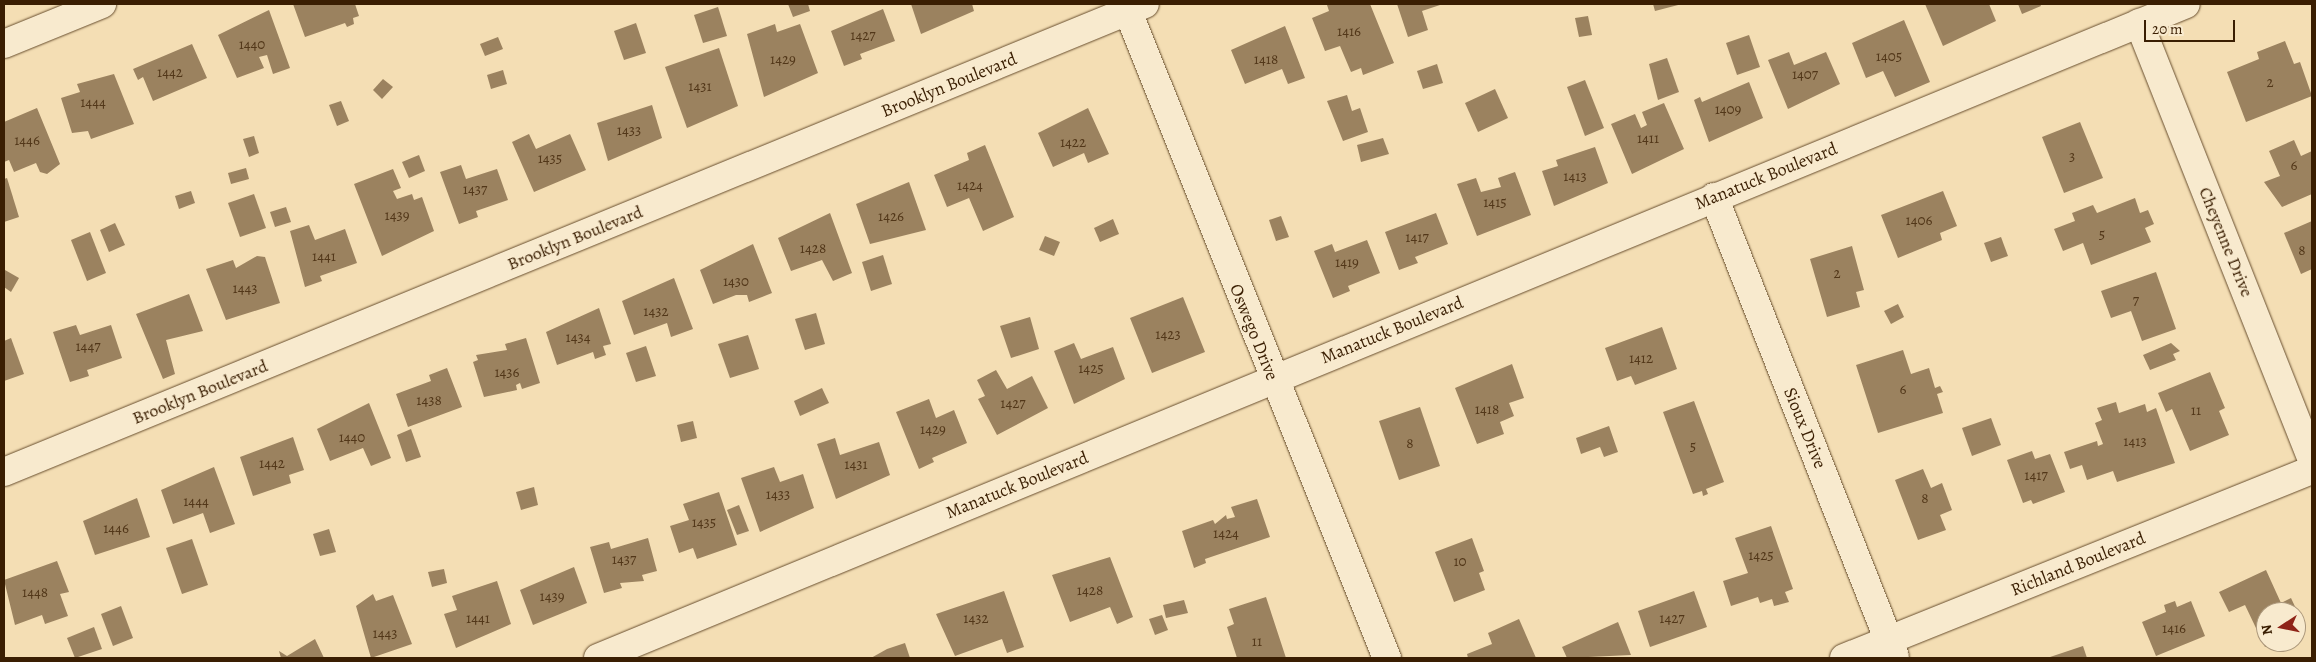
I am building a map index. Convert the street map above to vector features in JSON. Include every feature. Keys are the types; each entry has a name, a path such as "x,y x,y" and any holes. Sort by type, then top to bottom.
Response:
{"street":[{"path":"4,44 102,4"},
{"name":"Manatuck Boulevard","path":"598,658 2186,4"},
{"name":"Oswego Drive","path":"1132,7 1273,379 1387,658"},
{"name":"Brooklyn Boulevard","path":"4,472 1132,7"},
{"name":"Cheyenne Drive","path":"2139,23 2312,461"},
{"name":"Sioux Drive","path":"1714,197 1893,650"},
{"name":"Richland Boulevard","path":"1844,658 1893,650 2312,470"}],"building":[{"path":"293,4 355,4 359,16 353,18 354,24 347,27 345,23 305,37"},
{"path":"788,4 808,4 810,11 793,17"},
{"path":"911,4 972,4 974,11 921,34"},
{"path":"1370,4 1394,63 1363,75 1361,68 1351,72 1340,46 1325,51 1312,18 1329,11 1327,5"},
{"path":"1397,4 1443,4 1422,11 1428,30 1408,37"},
{"path":"1653,4 1682,4 1655,11"},
{"path":"1925,4 1989,4 1996,21 1943,46"},
{"path":"2018,4 2040,4 2041,6 2022,14"},
{"path":"718,7 727,36 703,43 694,15"},
{"path":"883,9 895,41 860,54 862,59 844,66 831,31"},
{"path":"269,10 290,68 273,74 267,55 259,57 264,68 237,78 218,35"},
{"path":"1588,16 1592,35 1579,37 1575,18"},
{"path":"1904,20 1930,82 1895,97 1883,71 1866,78 1852,43"},
{"path":"636,23 646,53 624,60 614,31"},
{"path":"775,24 777,32 800,24 818,73 764,97 747,34"},
{"path":"1285,26 1305,78 1288,84 1282,69 1245,84 1231,50"},
{"path":"1749,35 1760,67 1737,75 1726,43"},
{"path":"498,37 503,49 485,56 480,44"},
{"path":"2285,41 2294,64 2300,62 2312,96 2246,122 2227,72 2259,59 2257,52"},
{"path":"192,44 207,78 153,101 143,77 138,80 133,69"},
{"path":"719,48 738,106 687,128 665,67"},
{"path":"1789,52 1794,65 1826,52 1840,84 1788,109 1768,60"},
{"path":"1667,58 1679,92 1658,100 1649,64"},
{"path":"1437,64 1443,83 1423,89 1417,71"},
{"path":"503,70 507,84 491,89 487,75"},
{"path":"114,74 134,124 91,139 88,131 72,133 61,98 80,92 77,84"},
{"path":"383,79 393,87 382,99 373,90"},
{"path":"1585,80 1604,128 1585,136 1567,87"},
{"path":"1749,82 1763,118 1709,142 1694,100 1700,97 1702,102"},
{"path":"1495,89 1508,118 1478,132 1465,103"},
{"path":"1347,95 1352,111 1360,108 1368,132 1343,141 1327,101"},
{"path":"341,101 349,121 337,126 329,105"},
{"path":"1664,103 1684,149 1632,174 1611,124 1635,114 1641,128 1647,125 1642,112"},
{"path":"652,105 662,138 608,161 597,123"},
{"path":"37,108 60,164 47,174 40,172 36,163 14,172 9,160 4,162 4,122"},
{"path":"1088,108 1109,154 1088,163 1084,153 1053,167 1038,133"},
{"path":"2080,122 2103,178 2064,193 2042,137"},
{"path":"529,134 536,149 570,134 586,170 534,192 512,142"},
{"path":"254,136 259,153 249,157 243,139"},
{"path":"1383,138 1389,154 1361,162 1357,145"},
{"path":"2294,140 2301,156 2312,151 2312,194 2282,207 2264,182 2280,176 2269,151"},
{"path":"985,145 1014,217 983,231 969,198 947,207 934,175 969,160 967,153"},
{"path":"1595,147 1608,183 1554,206 1542,171 1558,166 1556,160"},
{"path":"419,155 425,171 409,178 402,162"},
{"path":"461,165 466,179 497,169 508,200 476,211 478,217 459,224 440,172"},
{"path":"246,168 249,179 231,184 228,173"},
{"path":"393,169 401,188 393,191 397,199 412,194 414,200 422,197 434,231 382,256 354,184"},
{"path":"1515,172 1531,215 1477,236 1457,184 1476,178 1481,192 1501,187 1498,178"},
{"path":"7,178 19,217 4,222 4,179"},
{"path":"909,182 926,230 870,244 856,204"},
{"path":"191,191 195,203 179,209 175,196"},
{"path":"1943,191 1957,226 1940,233 1942,240 1898,258 1881,215"},
{"path":"254,194 266,228 240,237 228,203"},
{"path":"2135,198 2140,213 2148,210 2154,224 2145,228 2151,242 2091,265 2083,243 2063,251 2054,229 2075,221 2072,213 2093,205 2097,213"},
{"path":"286,207 291,222 275,227 270,212"},
{"path":"830,213 852,273 833,281 822,260 791,271 778,238"},
{"path":"1436,213 1448,244 1415,257 1418,263 1399,270 1385,232"},
{"path":"1281,216 1289,237 1276,241 1269,220"},
{"path":"1113,219 1119,234 1100,242 1094,228"},
{"path":"2312,221 2312,269 2301,274 2284,233"},
{"path":"115,223 125,245 109,252 100,230"},
{"path":"309,225 315,240 345,229 357,263 320,276 322,281 305,287 290,231"},
{"path":"90,232 106,273 87,281 71,240"},
{"path":"1045,236 1060,242 1054,256 1039,250"},
{"path":"2001,237 2008,256 1991,262 1984,243"},
{"path":"1367,240 1380,273 1348,286 1350,291 1333,298 1314,251 1332,244 1335,252"},
{"path":"753,244 772,293 749,302 747,295 736,295 713,304 700,270"},
{"path":"1852,246 1864,290 1856,292 1860,307 1827,317 1810,259"},
{"path":"883,255 892,284 871,291 862,262"},
{"path":"257,256 265,257 280,303 226,320 206,269 233,260 236,268"},
{"path":"5,270 19,278 11,292 4,287"},
{"path":"2156,272 2176,329 2142,341 2131,311 2111,318 2101,291"},
{"path":"674,278 693,329 671,337 667,323 634,335 622,301"},
{"path":"189,294 203,331 166,340 175,374 163,379 136,314"},
{"path":"1183,297 1205,352 1152,373 1130,318"},
{"path":"1898,304 1904,317 1891,324 1884,311"},
{"path":"599,308 611,344 603,346 606,355 595,359 593,352 557,365 546,332"},
{"path":"816,313 825,344 805,350 795,319"},
{"path":"1030,317 1039,349 1011,358 1000,326"},
{"path":"76,325 80,335 111,325 122,358 87,370 89,376 70,382 53,332"},
{"path":"1662,327 1677,369 1635,385 1631,376 1617,381 1605,348"},
{"path":"748,335 759,369 730,378 718,344"},
{"path":"11,338 24,374 4,381 4,341"},
{"path":"526,338 540,383 522,389 520,383 516,385 517,390 484,397 473,362 478,360 476,355 507,350 505,344"},
{"path":"1074,343 1081,359 1113,347 1125,379 1074,404 1054,351"},
{"path":"2171,343 2180,351 2173,354 2176,360 2150,370 2143,355"},
{"path":"646,346 656,376 636,382 626,353"},
{"path":"1903,350 1911,374 1929,368 1935,388 1940,386 1943,392 1937,394 1943,413 1878,433 1856,365"},
{"path":"1512,364 1524,398 1509,403 1514,416 1500,422 1504,434 1477,444 1455,388"},
{"path":"447,368 462,407 408,427 396,394 431,381 429,375"},
{"path":"996,370 1007,389 1032,376 1048,408 997,435 978,399 985,396 977,380"},
{"path":"2210,372 2225,408 2219,411 2229,435 2190,451 2172,409 2166,412 2158,393"},
{"path":"822,388 829,403 800,416 794,401"},
{"path":"929,399 936,418 954,410 967,443 932,458 934,462 919,469 896,412"},
{"path":"1694,401 1724,482 1706,489 1708,494 1703,496 1702,491 1693,494 1663,412"},
{"path":"2116,402 2119,413 2145,404 2147,412 2156,408 2175,463 2117,482 2113,471 2087,480 2082,465 2070,469 2064,452 2097,441 2098,446 2103,444 2095,423 2102,420 2097,408"},
{"path":"369,403 391,458 371,466 363,448 330,461 317,429"},
{"path":"1420,407 1440,466 1399,480 1379,421"},
{"path":"1991,418 2001,445 1972,456 1962,428"},
{"path":"693,421 697,438 681,442 677,425"},
{"path":"1609,426 1618,452 1604,457 1600,447 1581,454 1576,438"},
{"path":"411,429 421,457 406,462 397,435"},
{"path":"293,437 304,470 289,475 291,483 253,496 240,457"},
{"path":"835,438 840,455 879,442 890,475 836,499 817,444"},
{"path":"2032,451 2035,459 2050,454 2065,492 2033,504 2031,500 2023,503 2007,460"},
{"path":"214,467 235,524 210,533 203,513 173,524 161,490"},
{"path":"774,467 780,482 803,474 814,508 760,532 741,478"},
{"path":"1923,469 1931,488 1942,483 1952,510 1940,515 1946,530 1918,540 1895,480"},
{"path":"534,487 538,505 521,510 516,492"},
{"path":"719,492 737,545 697,559 693,548 679,553 670,526 689,520 683,504"},
{"path":"137,498 150,537 95,555 83,521"},
{"path":"1257,499 1270,537 1205,559 1206,563 1194,568 1182,531 1213,520 1215,524 1226,515 1227,519 1235,517 1231,507"},
{"path":"739,505 749,531 737,535 727,510"},
{"path":"1771,526 1793,589 1785,592 1789,602 1774,606 1772,599 1760,603 1758,597 1731,606 1723,581 1748,573 1735,538"},
{"path":"329,529 336,552 320,556 313,534"},
{"path":"648,538 657,571 642,575 644,581 620,583 622,588 604,593 590,547 609,542 611,549"},
{"path":"1472,538 1484,571 1479,573 1485,590 1454,602 1435,552"},
{"path":"192,539 208,585 182,594 166,548"},
{"path":"1110,557 1133,617 1117,624 1110,607 1070,622 1052,575"},
{"path":"57,561 69,592 60,594 68,616 45,624 42,615 15,625 4,580"},
{"path":"574,567 587,603 533,625 520,590"},
{"path":"444,569 447,583 432,587 428,572"},
{"path":"2266,570 2281,602 2256,602 2256,628 2245,605 2229,612 2219,592"},
{"path":"497,581 511,624 456,648 444,614 457,610 452,596"},
{"path":"1004,591 1024,647 1007,653 1002,639 955,656 936,614"},
{"path":"1694,591 1707,627 1650,647 1638,611"},
{"path":"373,594 376,601 393,595 412,644 371,658 356,606"},
{"path":"1266,597 1286,658 1237,658 1227,627 1234,624 1229,609"},
{"path":"2291,598 2293,602 2283,602"},
{"path":"1184,600 1188,613 1166,618 1163,605"},
{"path":"2175,601 2177,607 2191,601 2205,636 2156,656 2142,622 2166,612 2164,605"},
{"path":"121,606 133,638 113,646 101,614"},
{"path":"1162,615 1168,630 1155,635 1149,619"},
{"path":"1519,619 1536,658 1468,658 1467,654 1492,644 1488,633"},
{"path":"1618,622 1631,655 1567,658 1562,647"},
{"path":"94,627 102,649 75,658 67,638"},
{"path":"315,639 324,658 281,658 279,651 287,656"},
{"path":"905,643 910,658 871,658 887,649"},
{"path":"2083,646 2087,658 2047,658"}]}
